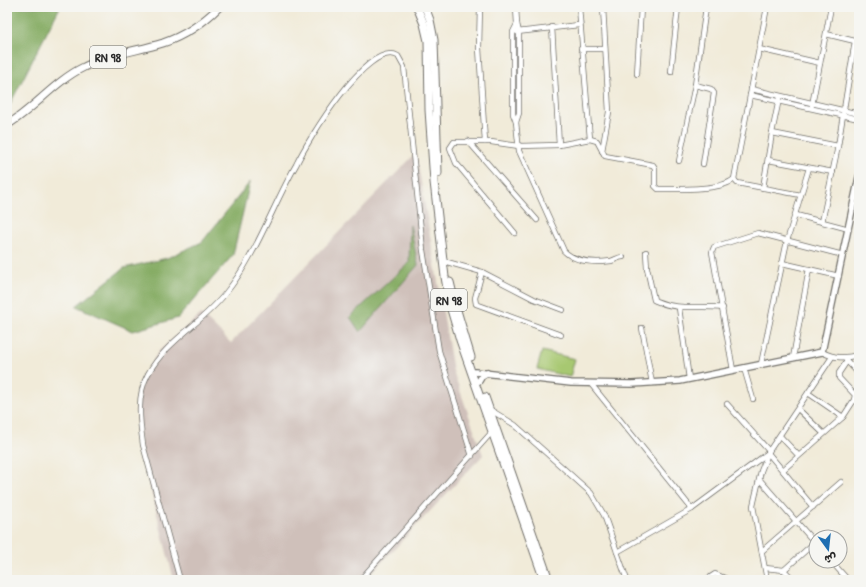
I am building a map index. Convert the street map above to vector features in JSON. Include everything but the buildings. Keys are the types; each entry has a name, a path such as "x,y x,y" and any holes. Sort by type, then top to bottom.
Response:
{"main road":[{"name":"RN 98","path":"7,125 64,79 78,70 109,57 171,40 196,26 219,7"},
{"name":"RN 98","path":"417,7 424,24 428,41 432,161 445,277 456,329 544,580"},
{"name":"RN 98","path":"425,7 430,20 434,40 437,160 447,262 456,307 479,381 549,580"}],"street":[{"path":"480,7 479,48 485,142"},
{"path":"516,7 519,32 519,113 516,122"},
{"path":"579,7 579,25 590,139"},
{"path":"602,152 609,112 603,7"},
{"path":"637,74 641,7"},
{"path":"671,72 678,7"},
{"path":"679,161 695,85 706,7"},
{"path":"515,233 456,163 451,152 452,144 458,141 468,141 519,146 559,145 590,139 597,141 605,156 653,165 655,168 655,186 658,189 698,189 726,185 734,179 767,7"},
{"path":"811,109 831,7"},
{"path":"517,24 513,32 513,114 516,122 520,151 564,251 572,257 596,262 612,261 623,257"},
{"path":"513,32 579,25"},
{"path":"552,27 559,145"},
{"path":"822,222 833,172 857,41 826,34"},
{"path":"581,49 605,49"},
{"path":"759,49 820,63"},
{"path":"180,580 143,445 140,423 140,401 143,386 160,356 212,309 236,279 255,247 302,152 327,112 359,74 376,59 386,54 395,55 403,64 423,250 439,351 472,456"},
{"path":"695,85 711,89 714,92 702,164"},
{"path":"751,89 859,114"},
{"path":"750,95 859,119"},
{"path":"763,188 780,95"},
{"path":"772,133 838,146"},
{"path":"468,141 537,220"},
{"path":"768,160 833,172"},
{"path":"761,364 787,241 809,168"},
{"path":"822,352 858,194 859,177"},
{"path":"734,179 737,183 801,195"},
{"path":"796,215 849,229"},
{"path":"733,370 712,252 714,247 755,233 843,255"},
{"path":"646,252 647,268 654,300 670,307 679,308 705,306 723,308"},
{"path":"447,262 482,272 534,299 563,310"},
{"path":"782,263 839,276"},
{"path":"793,358 809,269"},
{"path":"482,272 474,298 476,304 561,335"},
{"path":"679,308 690,379"},
{"path":"642,328 652,383"},
{"path":"476,372 571,383 652,383 690,379 822,352 830,356 846,360 859,356"},
{"path":"617,552 692,509 768,452 798,409 828,362 830,356"},
{"path":"846,360 859,374"},
{"path":"783,470 823,433 844,417 855,397 839,378 839,373 846,360"},
{"path":"744,368 752,399"},
{"path":"479,381 482,376 487,373"},
{"path":"591,384 692,509"},
{"path":"808,393 844,417"},
{"path":"726,404 813,507"},
{"path":"489,409 512,422 591,493 602,509 627,580"},
{"path":"798,409 823,433"},
{"path":"360,580 492,432"},
{"path":"780,436 798,455"},
{"path":"766,580 753,506 768,452"},
{"path":"760,480 808,534"},
{"path":"762,551 841,482"},
{"path":"784,570 808,550"},
{"path":"765,568 784,570 794,580"},
{"path":"839,569 848,580"},
{"path":"706,580 715,574 729,580"}],"shaded area":[{"path":"416,153 453,371 483,455 365,580 174,580 140,448 136,406 139,384 158,352 201,314 231,343"}],"green space":[{"path":"7,7 60,7 7,110"},
{"path":"250,182 233,255 178,318 133,331 76,306 124,268 167,258 202,242"},
{"path":"410,225 418,265 360,332 350,317 409,263"},
{"path":"542,351 575,359 570,377 537,369"}]}
